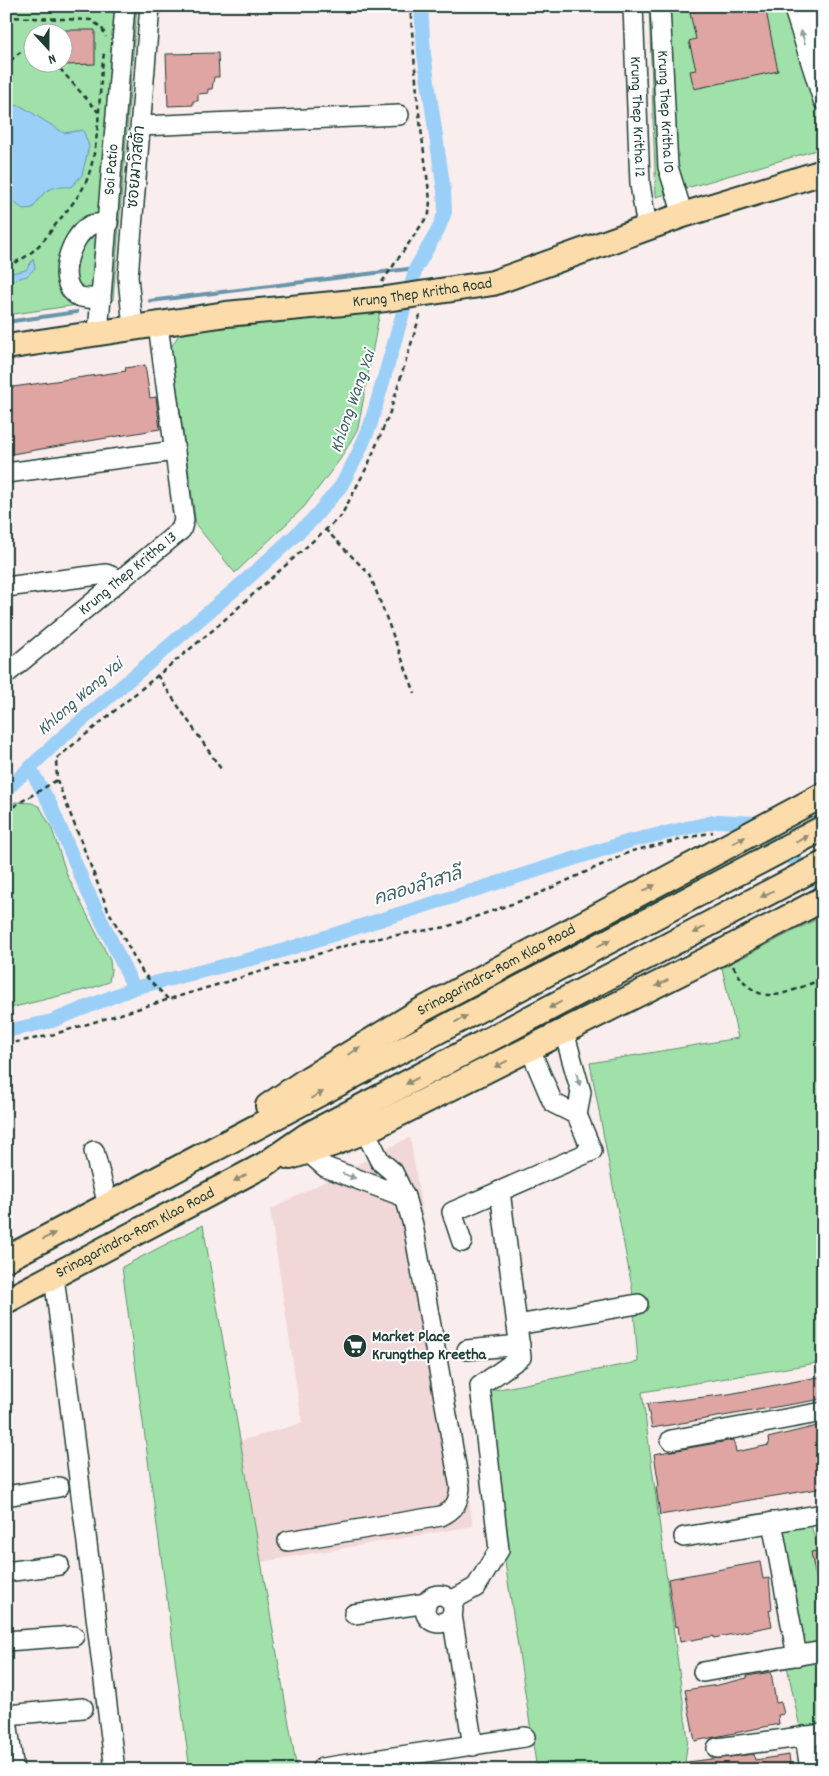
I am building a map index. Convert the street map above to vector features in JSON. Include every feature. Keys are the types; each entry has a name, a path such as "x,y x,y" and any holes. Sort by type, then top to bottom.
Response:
{"main road":[{"name":"Krung Thep Kritha Road","path":"6,346 383,292 474,287 494,283 683,215 823,172"},
{"name":"Srinagarindra-Rom Klao Road","path":"182,1166 308,1079 420,1011 696,862 823,796"},
{"name":"Srinagarindra-Rom Klao Road","path":"6,1259 823,828"},
{"name":"Srinagarindra-Rom Klao Road","path":"6,1301 264,1165 306,1136 823,864"},
{"name":"Srinagarindra-Rom Klao Road","path":"264,1165 308,1152 365,1131 752,937 823,899"}],"street":[{"name":"Soi Patio","path":"98,333 125,6"},
{"name":"ซอยมาวิสต้า","path":"133,328 128,277 150,6"},
{"name":"Krung Thep Kritha 12","path":"633,6 640,184 647,228"},
{"name":"Krung Thep Kritha 10","path":"660,6 668,167 683,215"},
{"path":"801,8 823,55"},
{"path":"801,8 823,100"},
{"path":"141,126 399,115"},
{"path":"101,299 76,296 69,288 66,277 70,254 77,236 90,225 108,223"},
{"name":"Krung Thep Kritha 13","path":"6,674 181,530 184,520 158,325"},
{"path":"6,473 175,451"},
{"path":"6,587 106,574 121,580"},
{"path":"462,1242 452,1212 592,1151 577,1115 581,1092 564,1032"},
{"path":"530,1049 553,1102 577,1115"},
{"path":"288,1541 441,1516 452,1510 458,1502 460,1488 439,1361 413,1224 405,1197 393,1172 380,1161 365,1131"},
{"path":"94,1150 108,1205"},
{"path":"308,1152 325,1167 405,1197"},
{"path":"451,1608 476,1587 499,1550 480,1386 521,1357 500,1191"},
{"path":"54,1276 115,1770"},
{"path":"517,1324 638,1304"},
{"path":"467,1350 520,1345"},
{"path":"671,1440 823,1412"},
{"path":"6,1496 59,1487"},
{"path":"684,1537 823,1514"},
{"path":"772,1522 797,1656"},
{"path":"6,1572 59,1565"},
{"path":"354,1614 427,1603 438,1595 451,1608 473,1746"},
{"path":"6,1641 74,1636"},
{"path":"703,1672 823,1651"},
{"path":"14,1770 6,1714 83,1708"},
{"path":"717,1748 814,1735 810,1770"},
{"path":"322,1768 525,1737"}],"path":[{"path":"383,292 428,214 430,200 418,105 410,6"},
{"path":"6,17 91,20 102,28 106,38"},
{"path":"6,265 25,257 46,238 80,191 89,174 105,47"},
{"path":"6,69 10,61 22,49"},
{"path":"63,72 98,112"},
{"path":"168,999 143,973 108,910 57,780 56,759 212,630 341,516 368,465 390,412 423,306"},
{"path":"326,529 370,575 415,693"},
{"path":"157,675 221,769"},
{"path":"6,811 57,780"},
{"path":"6,1044 48,1036 361,941 446,927 529,898 632,851 713,832 716,841"},
{"path":"724,951 740,980 756,992 772,997 823,979"}],"shaded area":[{"path":"410,1137 473,1526 261,1562 240,1441 302,1423 270,1210"}],"green space":[{"path":"6,6 137,6 113,300 6,315"},
{"path":"649,6 823,6 823,148 656,197"},
{"path":"380,311 358,428 341,458 304,507 235,573 196,525 171,347 180,333"},
{"path":"15,802 32,803 40,807 52,829 67,875 110,960 111,970 109,982 6,1009 6,808"},
{"path":"819,918 823,920 823,1362 642,1392 688,1739 684,1770 537,1770 479,1393 638,1362 632,1287 590,1063 738,1038 722,968"},
{"path":"203,1225 297,1770 190,1770 122,1267"},
{"path":"811,1525 823,1568 823,1644 804,1649 778,1532 789,1527"},
{"path":"820,1662 823,1724 800,1728 787,1666"}],"water":[{"path":"6,105 21,106 64,133 83,130 89,146 82,175 71,187 57,187 48,190 40,197 33,208 23,209 6,196"},
{"path":"33,259 35,268 27,276 6,282 6,274 26,270"}],"building":[{"path":"703,6 765,6 778,71 694,89 690,71 696,70 689,41 696,39 689,9"},
{"path":"72,30 95,30 95,64 72,65"},
{"path":"218,53 219,77 214,77 212,89 208,89 208,93 198,94 198,101 193,101 193,105 168,106 166,54"},
{"path":"145,365 150,398 156,397 160,429 6,455 6,388 126,371 125,368"},
{"path":"823,1376 823,1397 817,1400 652,1428 647,1404 729,1394"},
{"path":"821,1425 823,1488 660,1515 656,1487 659,1486 654,1454 734,1440 736,1452 769,1445 768,1438"},
{"path":"823,1550 823,1584 817,1584 811,1552"},
{"path":"760,1562 763,1579 769,1578 772,1609 769,1610 772,1626 714,1638 714,1636 680,1642 678,1626 675,1627 668,1579"},
{"path":"771,1672 776,1703 781,1702 784,1714 778,1715 779,1724 695,1741 685,1690 718,1685 747,1678 747,1676"},
{"path":"754,1754 755,1760 789,1755 791,1770 678,1770 678,1763"}],"waterway":[{"name":"Khlong Wang Yai","path":"6,790 60,739 247,579 312,520 341,486 357,456 370,426 416,268 438,230 445,212 444,191 424,54 421,6"},
{"path":"150,301 416,268"},
{"path":"6,322 77,312"},
{"path":"30,768 51,806 85,886 134,988"},
{"name":"คลองลำสาลี","path":"6,1031 52,1021 134,988 275,953 630,841 718,821 756,823 823,887"}],"place":[{"name":"Market Place Krungthep Kreetha","path":"355,1346"}]}
